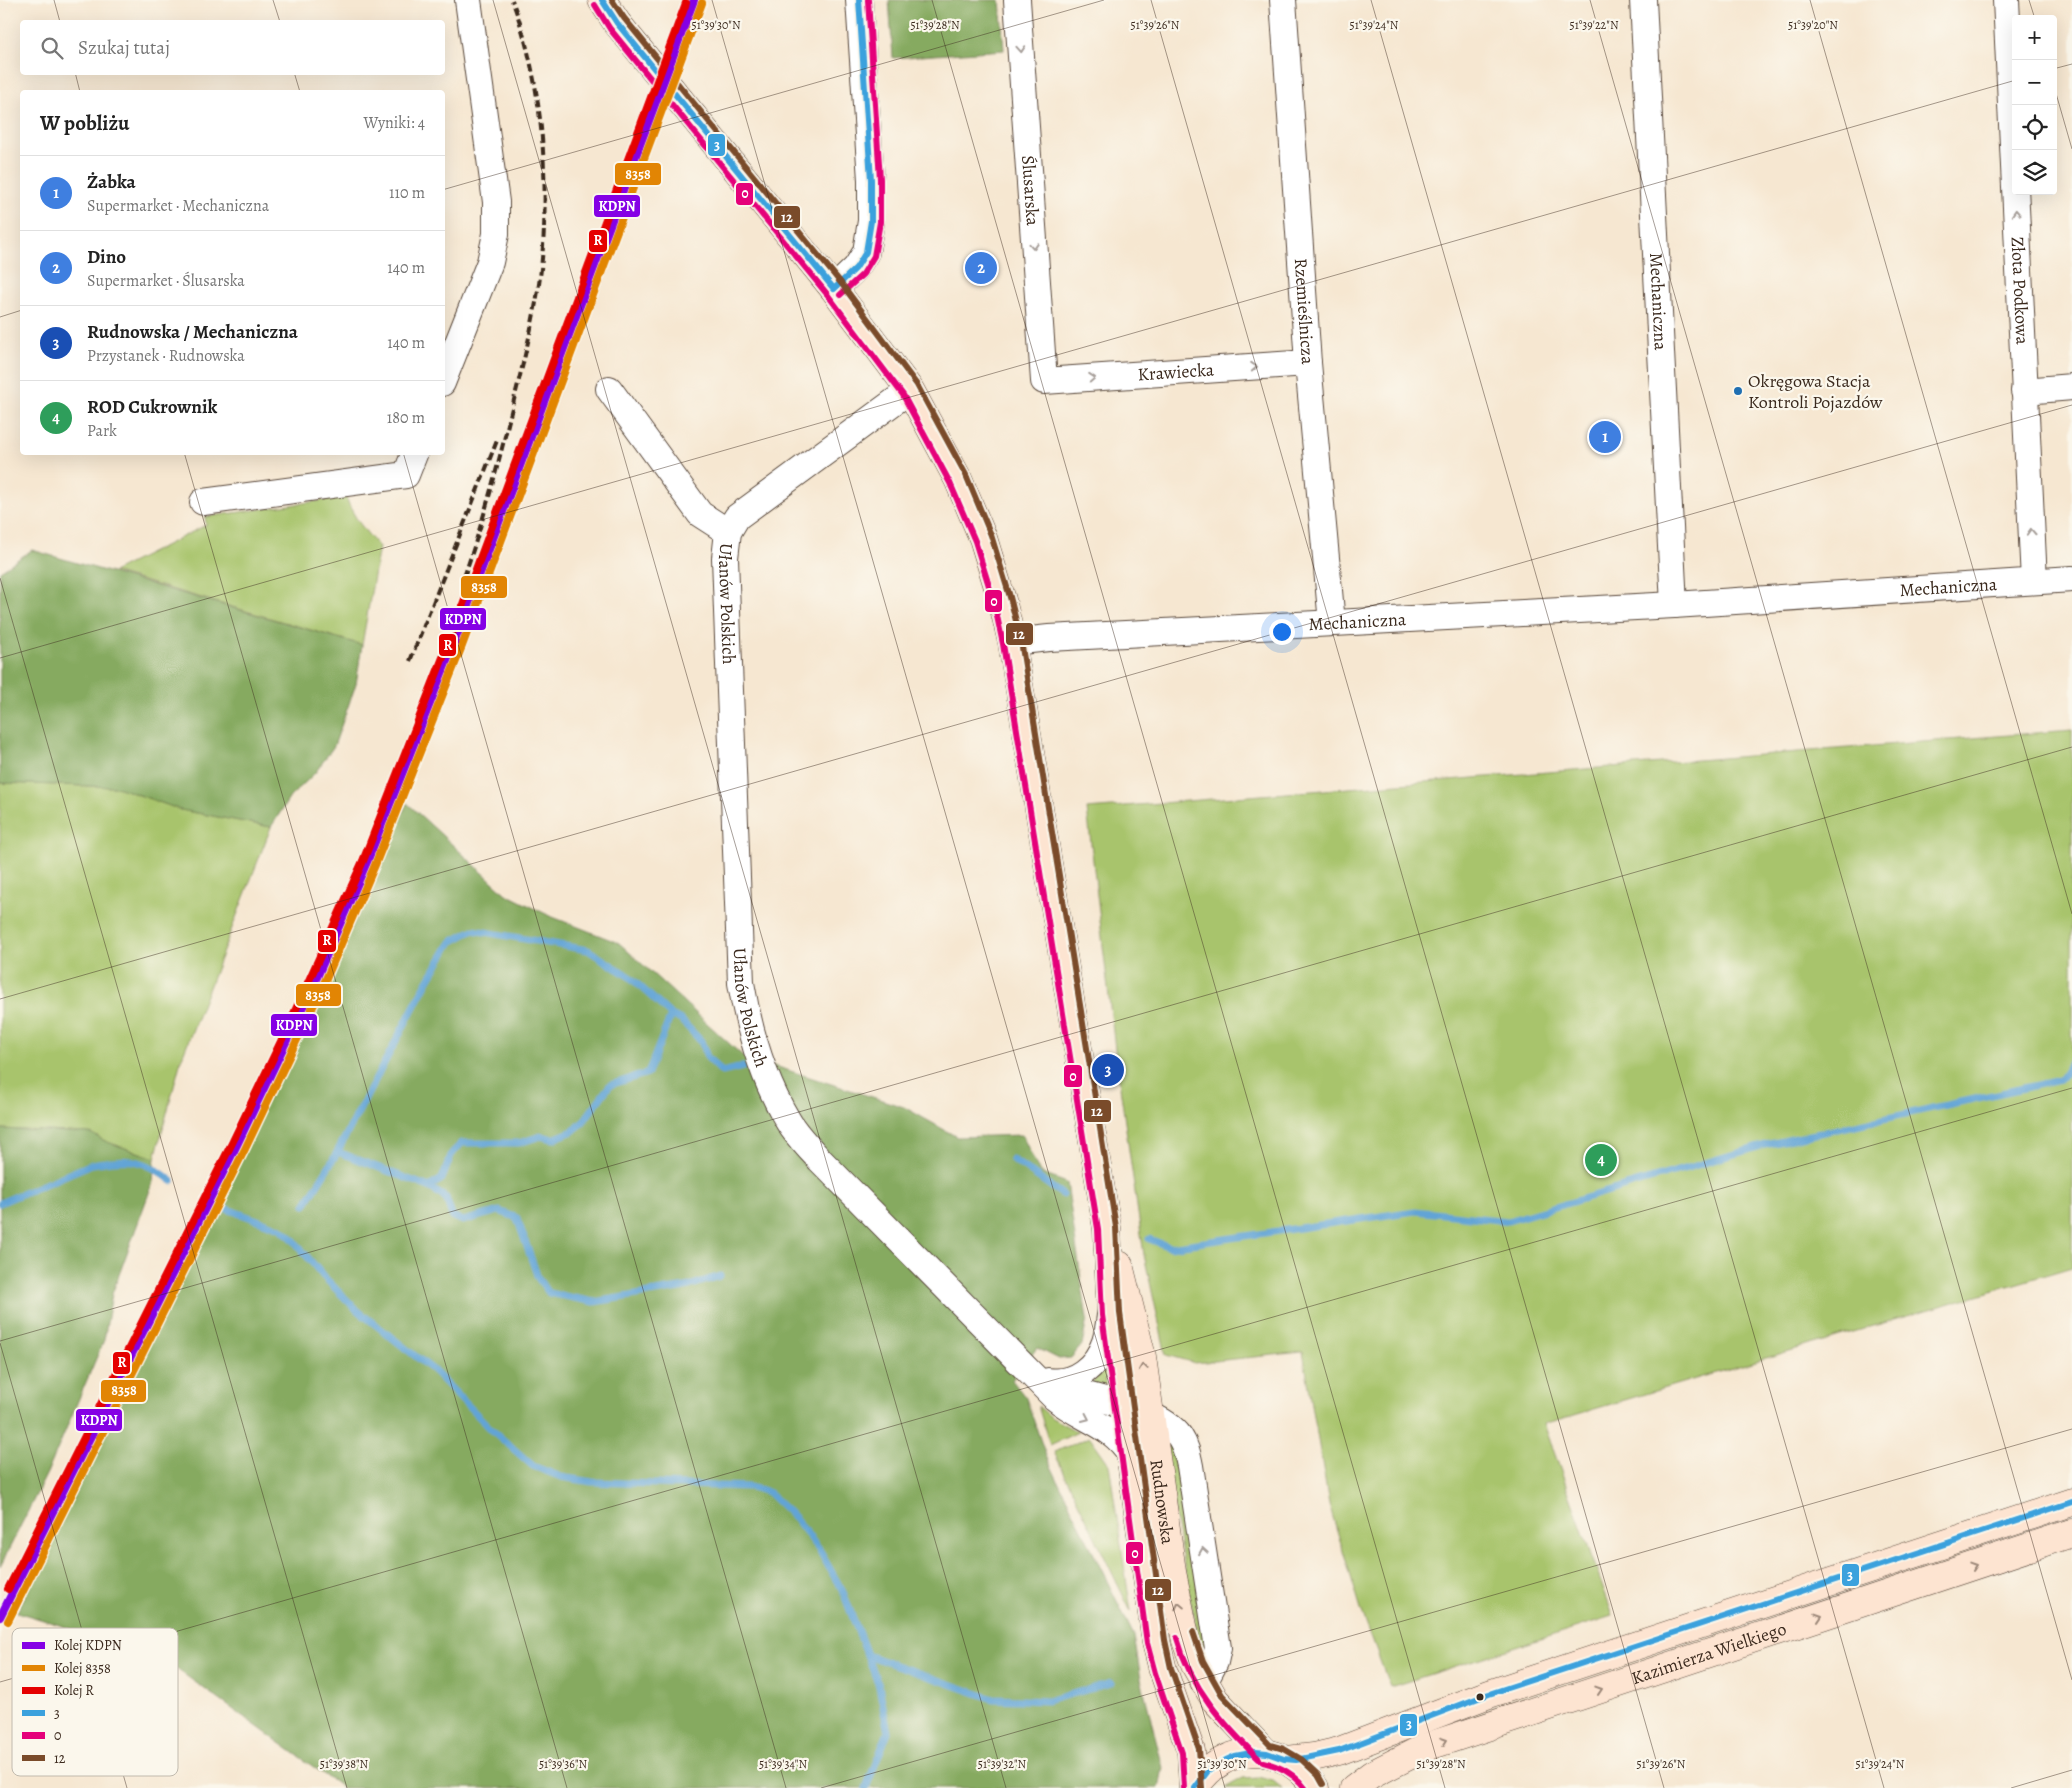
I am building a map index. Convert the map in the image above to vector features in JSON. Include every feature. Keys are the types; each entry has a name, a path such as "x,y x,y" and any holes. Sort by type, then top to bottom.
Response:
{"main road":[{"name":"Rudnowska","path":"602,0 617,22 834,289 910,390 958,478 983,538 1002,600 1012,642 1107,1228 1110,1314 1156,1642 1163,1670 1185,1730 1190,1751 1194,1788"},
{"name":"Rudnowska","path":"1107,1228 1123,1277 1142,1357 1186,1641 1204,1683 1215,1700 1276,1757 1304,1773 1315,1788"},
{"name":"Kazimierza Wielkiego","path":"1194,1788 1208,1771 1229,1757 1241,1754 1276,1757 1314,1757 1339,1751 1489,1694 2072,1502"},
{"name":"Kazimierza Wielkiego","path":"1354,1788 1370,1776 1426,1747 2072,1533"}],"street":[{"path":"445,375 490,262 496,234 496,202 468,0"},
{"path":"834,289 856,268 866,252 871,221 872,180 859,0"},
{"name":"Ślusarska","path":"1018,0 1044,382"},
{"name":"Rzemieślnicza","path":"1283,0 1308,363 1332,623"},
{"name":"Mechaniczna","path":"1643,0 1674,605"},
{"name":"Złota Podkowa","path":"2006,0 2034,581"},
{"name":"Krawiecka","path":"1044,382 1308,363"},
{"path":"2024,391 2072,387"},
{"name":"Ułanów Polskich","path":"609,389 700,514 728,532"},
{"name":"Ułanów Polskich","path":"910,390 737,517 728,532 725,558 741,983 747,1017 770,1087 789,1123 820,1160 1035,1377 1069,1409 1110,1430 1124,1444 1131,1455"},
{"path":"203,502 406,475 414,455"},
{"name":"Mechaniczna","path":"1012,642 1049,638 1674,605 2072,578"},
{"path":"1035,1377 1055,1382 1081,1375 1100,1355 1106,1341 1110,1314"},
{"name":"Ułanów Polskich","path":"1035,1377 1052,1386 1104,1398 1150,1415"}],"green space":[{"path":"889,0 1000,0 1004,50 893,58"},
{"path":"346,497 356,517 379,547 362,645 113,572 206,525 205,517"},
{"path":"32,550 362,645 356,684 334,746 315,773 290,797 271,827 181,810 117,787 0,783 0,571"},
{"path":"2072,730 2072,1267 1544,1424 1613,1616 1390,1687 1361,1610 1329,1504 1303,1352 1195,1363 1166,1355 1144,1255 1117,1066 1087,809"},
{"path":"0,783 117,787 181,810 271,827 181,1060 155,1158 107,1142 89,1133 0,1129"},
{"path":"407,803 506,894 550,916 619,943 743,1056 904,1107 957,1137 1022,1135 1040,1173 1067,1183 1087,1319 1082,1345 1071,1358 1059,1359 1037,1348 1012,1380 1026,1398 1046,1456 1134,1636 1141,1679 1163,1768 1159,1788 343,1788 178,1670 178,1628 69,1628 17,1612 361,908"},
{"path":"0,1129 90,1133 107,1142 155,1158 153,1182 112,1294 104,1340 49,1469 0,1567"},
{"path":"1105,1367 1116,1393 1091,1384"},
{"path":"1038,1406 1052,1418 1078,1432 1050,1445"},
{"path":"1168,1435 1174,1440 1208,1644 1203,1653 1190,1599 1167,1471"},
{"path":"1090,1437 1109,1464 1131,1612 1054,1452"},
{"path":"1258,1777 1273,1781 1282,1788 1225,1788 1243,1778"}],"waterway":[{"path":"305,1205 334,1158 426,984 451,942 473,930 588,950 630,977 671,1015 681,1020 701,1041 707,1057 722,1072 743,1067"},
{"path":"338,1152 429,1187 442,1179 452,1153 462,1143 519,1143 541,1136 553,1139 573,1131 583,1122 610,1085 648,1073 671,1015"},
{"path":"1149,1239 1170,1247 1415,1211 1508,1221 1765,1145 2060,1080 2072,1061"},
{"path":"1012,1159 1063,1195"},
{"path":"0,1203 92,1164 105,1162 125,1160 143,1163 162,1173 172,1181"},
{"path":"429,1187 446,1198 452,1216 463,1221 499,1211 517,1218 538,1278 549,1293 594,1302 686,1287 720,1276"},
{"path":"216,1205 280,1228 292,1238 323,1276 357,1310 433,1370 492,1430 533,1466 561,1477 592,1482 750,1487 768,1492 796,1519 818,1548 843,1592 879,1686 888,1732 866,1788"},
{"path":"867,1655 993,1699 1047,1701 1111,1683"}],"railway":[{"path":"464,577 494,479 523,364 538,288 544,236 545,202 542,133 531,65 523,32 512,0"},
{"path":"410,661 498,438"}],"rail line":[{"name":"KDPN","path":"0,1617 237,1145 318,975 367,862 454,643 694,0"},
{"name":"R","path":"8,1589 232,1143 286,1031 363,861 449,642 686,3"},
{"name":"8358","path":"8,1621 245,1149 326,979 375,865 462,646 702,3"}],"transit line":[{"name":"3","path":"602,0 617,23 834,289"},
{"name":"12","path":"612,0 624,18 841,283 917,385 966,475 991,535 1021,641 1116,1227 1120,1313 1165,1640 1171,1668 1199,1749 1202,1788"},
{"name":"3","path":"834,289 856,268 866,252 871,221 871,180 859,0"},
{"name":"0","path":"840,295 863,274 874,256 880,222 880,179 868,0"},
{"name":"0","path":"595,5 610,29 827,294 903,395 950,483 975,541 994,602 1003,644 1098,1229 1102,1315 1147,1643 1182,1753 1184,1788"},
{"name":"3","path":"1195,1788 1208,1771 1235,1756 1256,1752 1296,1760 1339,1751 1489,1694 2072,1502"},
{"name":"12","path":"1193,1632 1203,1661 1222,1695 1270,1745 1284,1749 1301,1759 1318,1775 1323,1784"},
{"name":"0","path":"1177,1638 1191,1673 1210,1704 1221,1719 1259,1759"},
{"name":"0","path":"1263,1762 1286,1771 1305,1788"}],"place":[{"name":"Dino","path":"981,268"},
{"name":"Okręgowa Stacja Kontroli Pojazdów","path":"1738,391"},
{"name":"Żabka","path":"1605,437"},
{"name":"Rudnowska / Mechaniczna","path":"1108,1070"},
{"name":"ROD Cukrownik","path":"1601,1160"}]}
